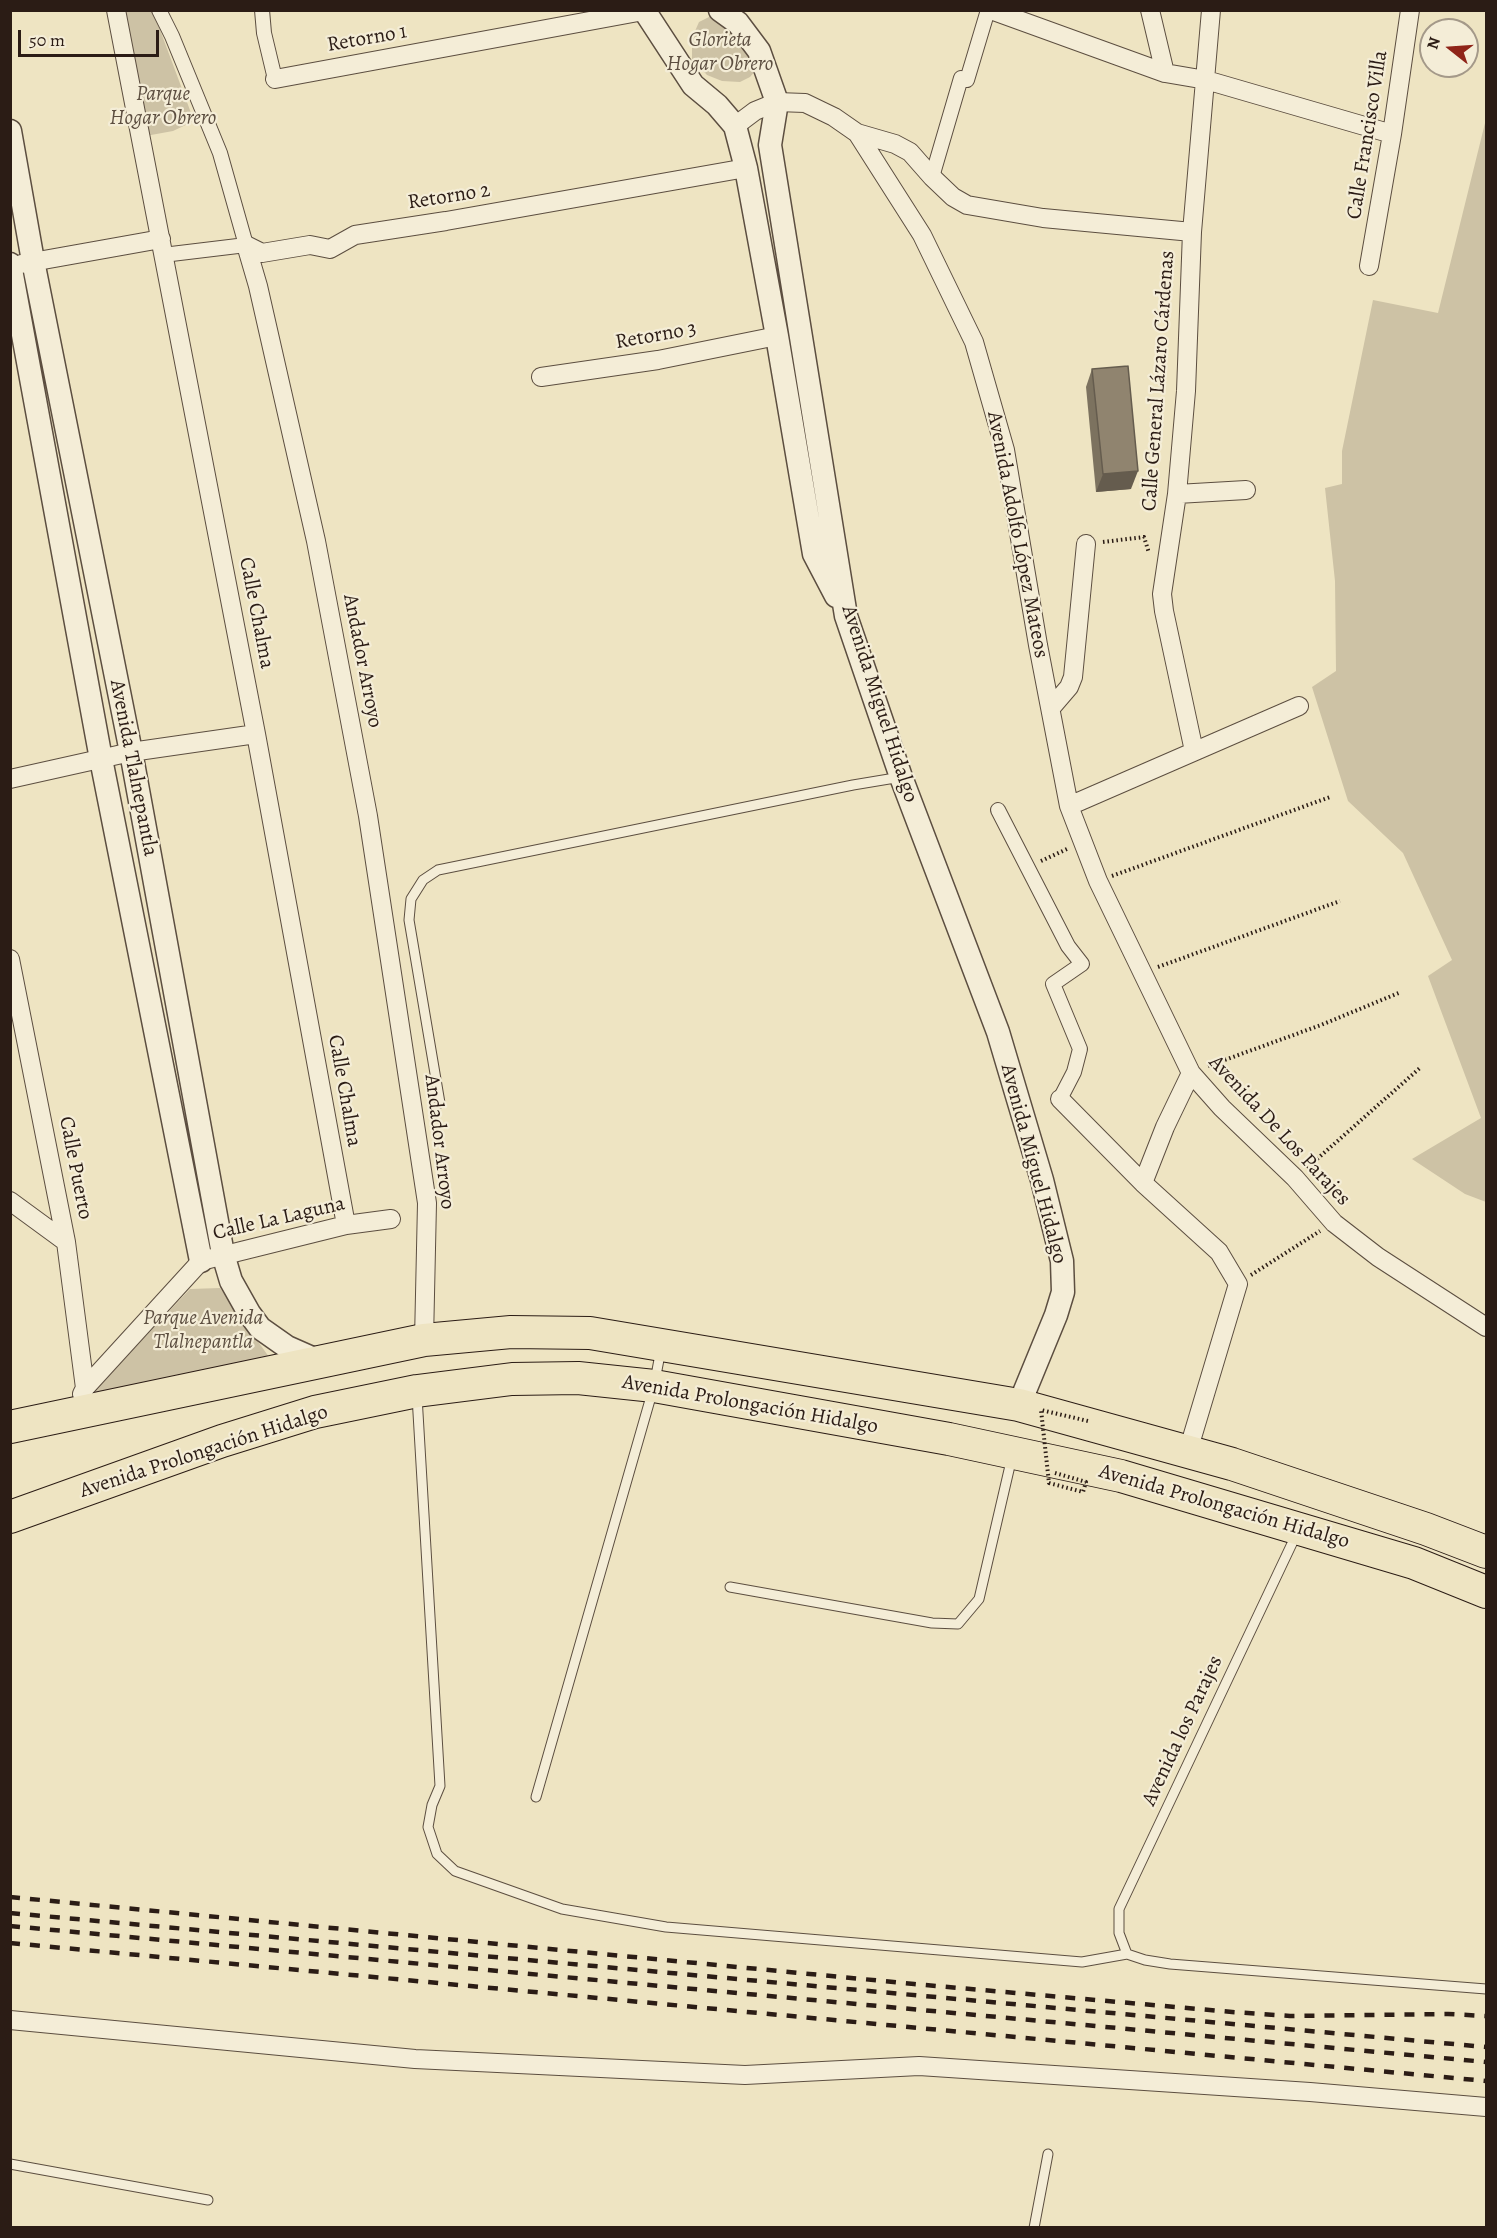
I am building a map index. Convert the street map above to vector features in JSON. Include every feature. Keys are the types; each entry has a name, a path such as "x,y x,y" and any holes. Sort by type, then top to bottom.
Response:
{"highway":[{"name":"Avenida Prolongación Hidalgo","path":"10,1427 424,1340 523,1332 590,1333 1019,1405 1232,1464 1426,1529 1486,1552"},
{"name":"Avenida Prolongación Hidalgo","path":"10,1517 222,1441 315,1412 417,1390 512,1379 578,1378 654,1386 949,1439 1121,1476 1414,1563 1486,1592"},
{"path":"949,1439 1019,1405 1097,1456 1121,1476"},
{"path":"1414,1563 1426,1529"}],"street":[{"name":"Calle Chalma","path":"116,10 256,734 346,1225"},
{"name":"Andador Arroyo","path":"159,10 220,153 258,285 316,541 369,816 427,1203 424,1340"},
{"path":"262,10 264,33 274,79"},
{"path":"720,10 738,23 759,51 777,102 755,111 735,126"},
{"path":"932,177 961,78 967,80 990,10 1165,73 1206,80 1392,134"},
{"path":"1150,10 1165,73"},
{"name":"Calle General Lázaro Cárdenas","path":"1194,752 1162,594 1177,494 1186,391 1192,232 1211,10"},
{"name":"Calle Francisco Villa","path":"1369,266 1392,134 1410,10"},
{"path":"646,11 693,84 717,105 735,126 746,168 814,554 846,616"},
{"name":"Retorno 1","path":"274,79 646,11"},
{"name":"Avenida Adolfo López Mateos","path":"777,102 805,104 834,117 857,133 922,235 974,342 1005,450 1038,645 1069,806"},
{"name":"Avenida Miguel Hidalgo","path":"777,102 770,146 846,616 901,777 998,1032 1042,1180 1062,1260 1063,1292 1056,1315 1019,1405"},
{"name":"Avenida Tlalnepantla","path":"10,131 33,261 131,752 223,1254 231,1281 260,1328 287,1347 321,1362"},
{"path":"857,133 896,144 910,152 953,197 967,205 1042,218 1192,232"},
{"name":"Retorno 2","path":"162,247 246,245 262,253 310,245 330,249 355,235 746,168"},
{"path":"11,265 162,247"},
{"name":"Avenida Tlalnepantla","path":"11,265 100,759 201,1261"},
{"name":"Retorno 3","path":"541,377 658,360 777,336"},
{"path":"1177,494 1246,490"},
{"path":"1051,708 1069,687 1073,677 1086,544"},
{"path":"1069,806 1299,706"},
{"path":"10,779 131,752 256,734"},
{"name":"Avenida De Los Parajes","path":"1069,806 1098,881 1191,1073 1222,1108 1295,1178 1334,1223 1378,1257 1486,1327"},
{"path":"998,810 1068,946 1082,964 1053,984 1080,1049 1074,1072 1060,1099 1143,1183 1219,1252 1238,1284 1188,1451"},
{"name":"Calle Puerto","path":"10,959 66,1242 85,1388"},
{"path":"1143,1183 1165,1127 1191,1073"},
{"path":"10,1201 66,1242"},
{"name":"Calle La Laguna","path":"71,1416 85,1388 201,1261 346,1225 391,1219"},
{"path":"10,2020 415,2059 745,2075 919,2066 1310,2092 1486,2107"}],"lane":[{"path":"440,1103 409,920 411,899 423,880 438,870 901,777"},
{"path":"536,1797 654,1386 662,1344"},
{"path":"417,1390 440,1786 432,1805 428,1827 437,1854 455,1871 562,1909 666,1927 1082,1962 1127,1954 1170,1964 1486,1989"},
{"path":"730,1587 932,1623 958,1624 979,1599 1013,1452"},
{"name":"Avenida los Parajes","path":"1127,1954 1119,1933 1119,1909 1299,1527"},
{"path":"1034,2228 1048,2154"},
{"path":"10,2164 208,2200"}],"path":[{"path":"1086,544 1144,537 1151,560"},
{"path":"1098,881 1330,797"},
{"path":"1026,867 1083,842"},
{"path":"1141,973 1340,901"},
{"path":"1191,1073 1322,1025 1401,992"},
{"path":"1295,1178 1421,1067"},
{"path":"1238,1284 1334,1223"},
{"path":"1055,1473 1086,1482 1083,1492 1049,1483 1041,1410 1088,1421"}],"green space":[{"name":"Parque Hogar Obrero","path":"122,11 153,11 194,121 173,131 140,137"},
{"name":"Glorieta Hogar Obrero","path":"711,16 719,19 750,44 756,70 750,77 740,82 722,81 707,75 692,59 692,38 699,22"},
{"path":"1486,119 1486,1202 1465,1194 1412,1159 1481,1118 1428,976 1452,960 1403,853 1348,801 1312,687 1336,671 1335,581 1325,488 1342,484 1342,451 1373,300 1438,313"},
{"name":"Parque Avenida Tlalnepantla","path":"220,1288 269,1357 91,1394 190,1289"}],"building":[{"path":"1128,366 1138,471 1103,474 1092,369"}],"railway":[{"path":"10,1897 914,1984 1232,2012 1290,2016 1448,2014 1486,2016"},
{"path":"10,1913 1486,2047"},
{"path":"10,1926 1486,2062"},
{"path":"10,1943 1486,2081"}]}
